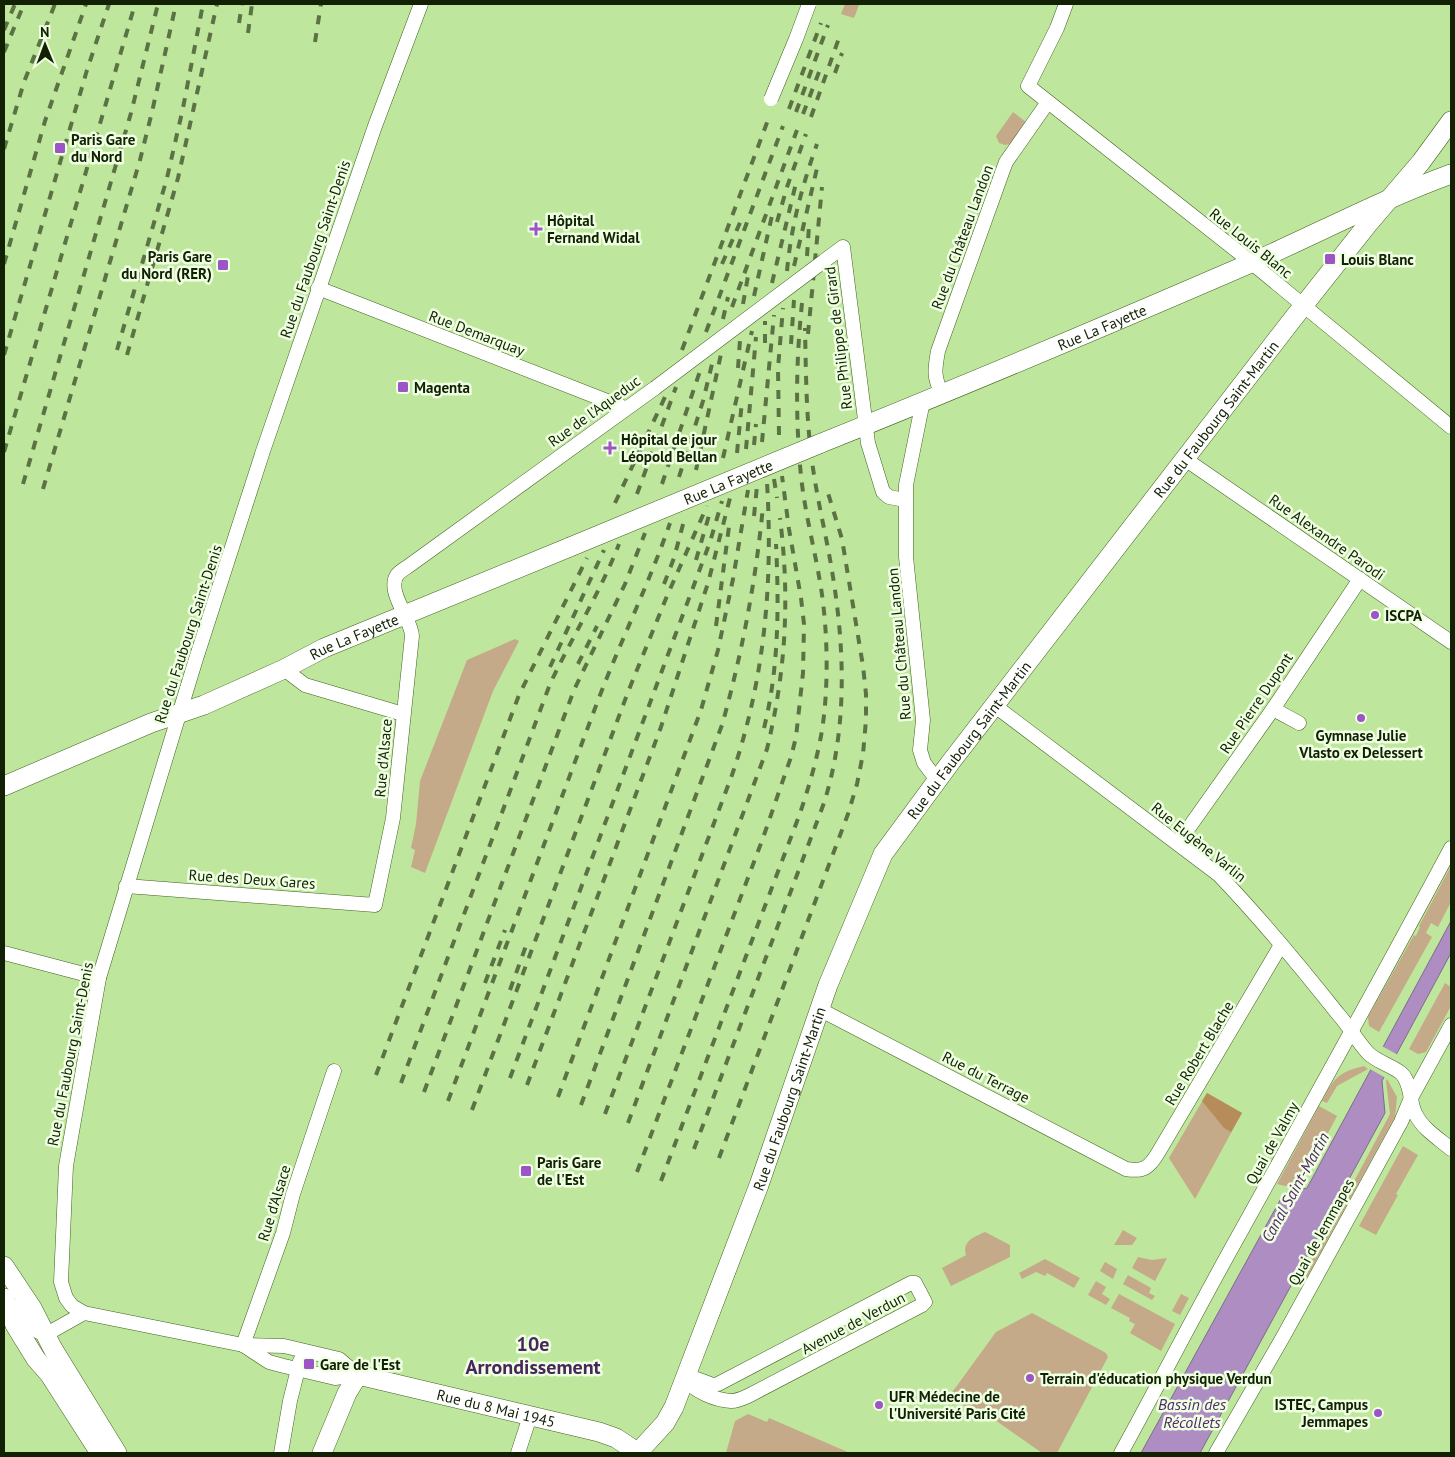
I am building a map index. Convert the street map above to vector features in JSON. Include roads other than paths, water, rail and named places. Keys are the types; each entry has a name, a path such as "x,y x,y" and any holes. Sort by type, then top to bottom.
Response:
{"main road":[{"name":"Rue du Faubourg Saint-Martin","path":"637,1450 665,1423 674,1407 759,1185 819,1009 883,854 937,780 1302,306 1421,162 1451,121"},
{"name":"Rue La Fayette","path":"4,786 151,723 204,705 284,669 324,648 942,394 1251,263 1390,199 1451,174"},
{"path":"4,1266 32,1308 45,1335 117,1453"},
{"path":"4,1300 15,1325 36,1359 50,1375 100,1453"},
{"path":"322,1453 347,1393 358,1375"},
{"name":"Rue du 8 Mai 1945","path":"358,1375 599,1432 616,1438 637,1450"}],"street":[{"name":"Rue du Faubourg Saint-Denis","path":"84,1313 72,1306 63,1291 61,1282 66,1166 98,978 263,451 375,126 421,4"},
{"path":"771,98 809,4"},
{"name":"Rue Louis Blanc","path":"1066,4 1057,28 1028,86 1251,263 1451,428"},
{"name":"Rue du Château Landon","path":"942,394 935,380 934,369 938,351 1003,170 1006,162 1048,102"},
{"name":"Rue de l'Aqueduc","path":"404,615 395,586 398,574 655,388 844,247"},
{"name":"Rue Philippe de Girard","path":"844,247 865,425"},
{"name":"Rue Demarquay","path":"318,288 625,408"},
{"name":"Rue du Château Landon","path":"923,401 906,485 906,557 923,720 920,750 924,763 937,780"},
{"path":"865,425 868,443 883,492 890,497 905,500"},
{"name":"Rue Alexandre Parodi","path":"1185,459 1451,642"},
{"name":"Rue Pierre Dupont","path":"1178,843 1274,709 1360,579"},
{"name":"Rue d'Alsace","path":"375,905 394,818 412,636 410,626 404,615"},
{"path":"284,669 305,685 403,714"},
{"name":"Rue Eugène Varlin","path":"995,706 1219,875 1282,945 1341,1016 1352,1034 1370,1055 1402,1073 1408,1085 1411,1098"},
{"path":"1274,709 1299,724"},
{"name":"Quai de Valmy","path":"1121,1453 1240,1233 1352,1034 1451,848"},
{"name":"Rue des Deux Gares","path":"126,886 375,905"},
{"name":"Rue Robert Blache","path":"1138,1171 1150,1165 1158,1153 1282,945"},
{"path":"4,953 98,978"},
{"name":"Rue du Terrage","path":"819,1009 1126,1169 1138,1171"},
{"name":"Quai de Jemmapes","path":"1216,1453 1283,1336 1451,1025"},
{"name":"Rue d'Alsace","path":"242,1345 283,1233 293,1194 334,1071"},
{"path":"1411,1098 1415,1114 1423,1126 1451,1149"},
{"name":"Avenue de Verdun","path":"911,1283 915,1283 925,1302 750,1395 732,1401 693,1388 684,1379 697,1379 713,1385 726,1380 911,1283"},
{"path":"4,1300 29,1327 45,1335 84,1313"},
{"name":"Rue du 8 Mai 1945","path":"84,1313 242,1345 284,1346 339,1359 358,1375"},
{"name":"Rue du 8 Mai 1945","path":"242,1345 269,1362 335,1378 358,1375"},
{"path":"281,1453 294,1380 299,1369 302,1351"},
{"path":"719,1398 726,1380"},
{"path":"518,1453 530,1416"}],"water":[{"name":"Bassin des Récollets","path":"1451,921 1451,953 1382,1081 1385,1113 1200,1453 1141,1453 1284,1193 1307,1188"}],"railway":[{"path":"4,30 15,4"},
{"path":"4,52 24,4"},
{"path":"4,149 24,82 55,4"},
{"path":"4,264 45,121 86,4"},
{"path":"4,355 87,70 109,4"},
{"path":"4,452 135,4"},
{"path":"23,484 131,113 158,4"},
{"path":"43,489 140,160 176,4"},
{"path":"117,350 167,178 203,4"},
{"path":"127,355 178,178 217,4"},
{"path":"239,23 242,4"},
{"path":"248,33 252,4"},
{"path":"315,42 321,4"},
{"path":"789,109 821,23"},
{"path":"796,112 828,25"},
{"path":"811,117 839,38"},
{"path":"835,73 842,53"},
{"path":"803,114 819,72"},
{"path":"682,350 768,120"},
{"path":"706,332 783,126"},
{"path":"732,307 797,130"},
{"path":"777,222 806,134"},
{"path":"787,271 791,238 798,207 817,144"},
{"path":"794,266 818,164"},
{"path":"772,283 796,183"},
{"path":"808,334 822,187"},
{"path":"754,296 773,211"},
{"path":"722,264 742,218"},
{"path":"807,256 809,226"},
{"path":"743,304 748,276"},
{"path":"661,1181 799,816 817,756 824,719 827,662 825,624 821,588 803,490 799,453 797,408 798,362 803,294"},
{"path":"723,319 728,297"},
{"path":"791,344 794,300"},
{"path":"779,435 778,368 783,308"},
{"path":"762,442 774,315"},
{"path":"765,321 765,343"},
{"path":"694,1149 824,803 837,747 842,691 840,634 833,577 810,444 805,328"},
{"path":"723,458 752,331"},
{"path":"746,449 756,337"},
{"path":"738,368 740,340"},
{"path":"696,470 721,354"},
{"path":"679,477 703,401 713,360"},
{"path":"662,484 701,368"},
{"path":"637,494 676,387"},
{"path":"615,503 666,395"},
{"path":"737,453 742,401"},
{"path":"754,445 756,424"},
{"path":"637,1172 763,838 796,737 803,673 804,624 782,476"},
{"path":"774,479 777,498"},
{"path":"605,1114 732,775 743,739 759,666 764,630 769,557 767,482"},
{"path":"754,516 757,486"},
{"path":"558,1097 701,710 718,650 733,579 748,490"},
{"path":"719,1158 848,814 863,754 866,720 863,666 842,539 828,493"},
{"path":"527,1085 661,727 708,583 730,498"},
{"path":"510,1078 710,542 722,501"},
{"path":"472,1110 628,692 667,596 707,506"},
{"path":"581,1105 722,725 747,617 763,506"},
{"path":"696,560 710,512"},
{"path":"664,584 674,558 685,517"},
{"path":"628,1123 767,749 778,691 784,634 785,577 780,518"},
{"path":"716,626 730,519"},
{"path":"448,1101 597,703 670,523"},
{"path":"424,1092 574,690 625,584 645,533"},
{"path":"401,1083 550,684 603,580 619,544"},
{"path":"764,728 773,683 777,637 778,590 776,544"},
{"path":"550,667 604,550"},
{"path":"376,1075 519,695 587,558"},
{"path":"578,664 597,626"},
{"path":"485,983 505,930"},
{"path":"510,990 527,943"}],"place":[{"name":"Paris Gare du Nord","path":"60,148"},
{"name":"Hôpital Fernand Widal","path":"536,229"},
{"name":"Louis Blanc","path":"1330,259"},
{"name":"Paris Gare du Nord (RER)","path":"223,265"},
{"name":"Magenta","path":"403,387"},
{"name":"Hôpital de jour Léopold Bellan","path":"610,448"},
{"name":"ISCPA","path":"1375,615"},
{"name":"Gymnase Julie Vlasto ex Delessert","path":"1361,718"},
{"name":"Paris Gare de l'Est","path":"526,1171"},
{"name":"Gare de l'Est","path":"309,1364"},
{"name":"Terrain d'éducation physique Verdun","path":"1030,1378"},
{"name":"UFR Médecine de l'Université Paris Cité","path":"879,1405"},
{"name":"ISTEC, Campus Jemmapes","path":"1378,1413"}],"district":[{"name":"10e Arrondissement","path":"533,1356"}],"water label":[{"name":"Canal Saint-Martin","path":"1295,1187"}]}
